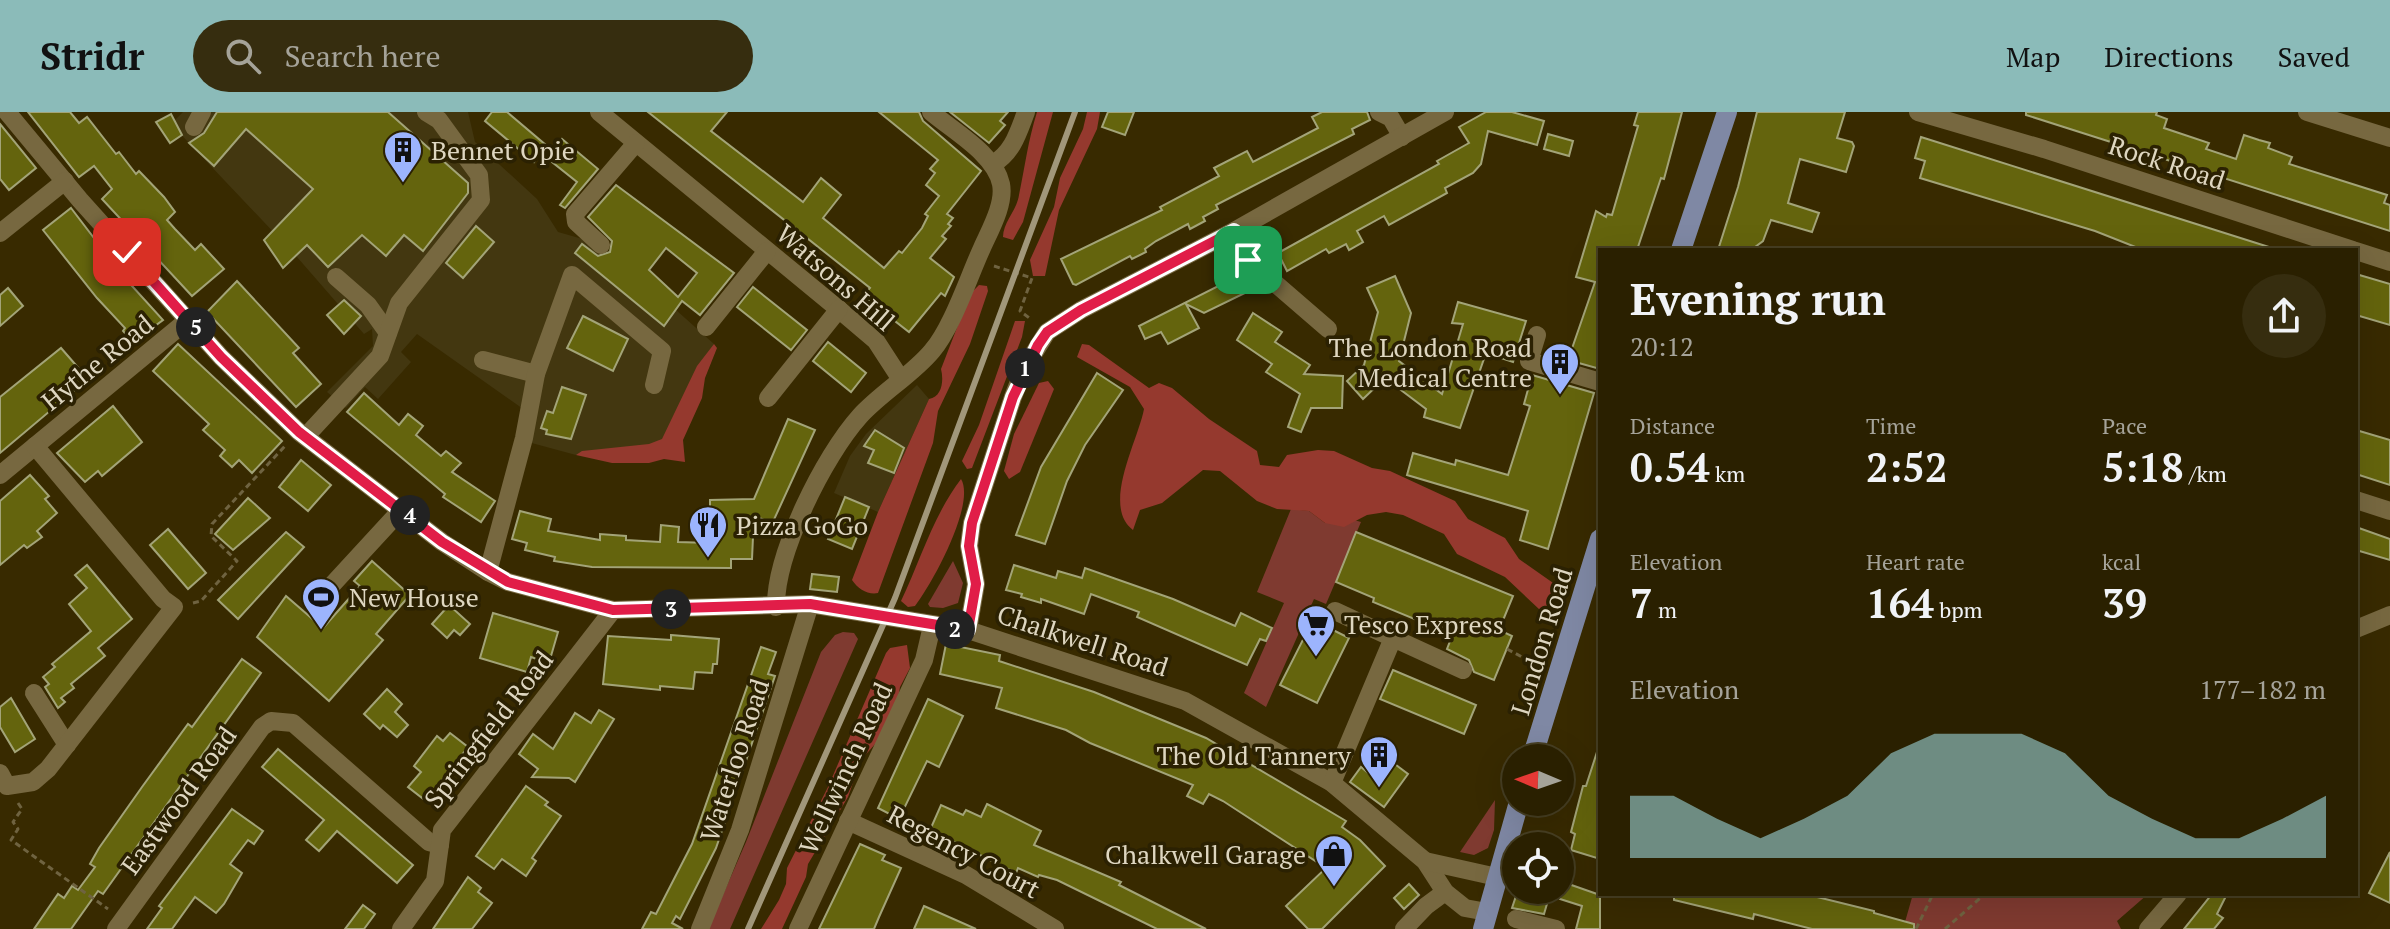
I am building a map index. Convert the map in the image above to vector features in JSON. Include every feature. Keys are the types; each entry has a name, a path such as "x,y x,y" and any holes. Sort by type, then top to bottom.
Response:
{"main road":[{"path":"1682,248 1727,112"},
{"name":"London Road","path":"1536,744 1598,545"},
{"path":"1485,920 1515,816"}],"street":[{"path":"303,433 380,356 399,303 481,200 479,175 439,120 426,112"},
{"name":"Watsons Hill","path":"599,112 876,341 900,378"},
{"path":"776,607 778,576 798,524 836,445 861,415 932,351 984,242 1001,195 1001,184 993,164 931,112"},
{"path":"993,164 1005,156 1013,145 1026,112"},
{"path":"1379,112 1391,118 1402,137"},
{"path":"968,630 976,584 969,546 972,523 1013,397 1047,332 1081,310 1234,231 1445,112"},
{"name":"Rock Road","path":"1918,112 2044,149 2349,248"},
{"path":"2307,112 2390,138"},
{"name":"Chalkwell Road","path":"7,121 65,181 221,357 303,433 442,542 488,572 508,582 613,610 810,604 968,630 1185,701 1332,783 1425,861 1445,892 1485,920"},
{"path":"601,245 576,222 575,214 636,143"},
{"path":"0,233 65,181"},
{"path":"1234,231 1248,260 1328,329"},
{"path":"706,327 767,251"},
{"name":"Rock Road","path":"2358,251 2390,262"},
{"path":"488,572 524,438 536,374 572,275 662,351 654,385"},
{"path":"336,277 368,305 388,333"},
{"path":"768,398 839,309"},
{"name":"Hythe Road","path":"0,475 189,319"},
{"path":"1537,335 1529,361 1598,381"},
{"path":"483,360 536,374"},
{"path":"4,780 33,782 67,745 174,607 163,599 35,446"},
{"path":"2358,501 2390,511"},
{"path":"320,598 402,509"},
{"name":"Waterloo Road","path":"700,929 740,830 777,719 810,604"},
{"name":"Springfield Road","path":"401,929 435,881 442,830 613,610"},
{"path":"1335,611 1463,670"},
{"path":"2358,628 2390,615"},
{"name":"Wellwinch Road","path":"798,929 924,660 932,626"},
{"path":"1332,783 1393,638"},
{"path":"34,693 67,745"},
{"name":"Eastwood Road","path":"120,924 262,727 271,721 293,723 429,842 440,845"},
{"name":"Regency Court","path":"848,821 966,875 1055,929"},
{"name":"Chalkwell Road","path":"1425,861 1497,877"},
{"path":"1404,929 1445,892"},
{"path":"2148,929 2176,896"},
{"path":"1516,919 1556,929"}],"path":[{"path":"992,265 1032,278 1020,311"},
{"path":"174,607 201,601 237,561 211,536 212,524 303,433"},
{"path":"1507,649 1546,670"},
{"path":"4,780 22,809 13,822 18,829 11,840 120,924"},
{"path":"1916,929 1932,896"},
{"path":"1945,929 1983,896"}],"shaded area":[{"path":"183,112 468,112 475,142 537,199 558,232 586,240 666,301 714,344 669,446 576,455 528,442 533,416 417,334 401,352 411,362 378,399 365,387 346,408 327,392 373,346 372,329 364,334 297,257 171,124"},
{"path":"1037,112 1053,112 1023,222 1013,240 1003,237 1018,200"},
{"path":"1087,112 1100,112 1097,129 1059,210 1045,276 1033,276 1030,260 1054,207 1060,178 1083,129"},
{"path":"979,285 987,286 988,291 970,344 938,411 933,443 878,593 867,592 852,580 878,512 929,399 939,392 941,369 970,294"},
{"path":"1015,321 1025,321 1022,337 972,468 967,469 962,461 979,425"},
{"path":"714,344 717,348 705,378 702,398 683,440 685,462 664,459 649,463 612,463 576,455 582,451 649,444 662,439 697,366"},
{"path":"1082,344 1089,345 1149,388 1159,383 1172,388 1209,419 1257,451 1260,465 1279,467 1287,455 1334,451 1372,468 1390,471 1455,501 1468,519 1505,538 1519,559 1556,585 1550,610 1540,610 1505,577 1457,554 1444,534 1403,515 1386,512 1367,515 1344,527 1325,523 1309,511 1277,509 1257,501 1220,471 1203,470 1162,503 1140,510 1133,530 1124,519 1120,505 1121,490 1144,409 1130,387 1077,357"},
{"path":"1048,381 1054,389 1020,472 1009,479 1004,471 1014,434 1039,383"},
{"path":"917,385 929,399 878,512 834,493 850,456 866,434"},
{"path":"961,479 963,506 950,544 915,606 908,607 901,601 935,523"},
{"path":"1291,509 1309,511 1325,523 1361,522 1326,604 1314,599 1266,707 1244,693 1284,603 1257,592"},
{"path":"953,561 963,583 958,603 943,608 930,607 928,604"},
{"path":"854,633 858,639 730,929 708,929 821,652 835,635"},
{"path":"907,645 910,668 900,687 898,699 876,743 861,760 848,797 808,864 806,877 782,929 761,929 779,900 786,884 787,868 828,787 886,653 890,648"},
{"path":"1495,800 1494,830 1488,848 1474,855 1460,852"},
{"path":"1912,896 2146,896 2117,921 2121,929 1903,929"}],"building":[{"path":"28,112 70,112 79,123 87,117 116,154 119,152 136,174 139,171 164,197 175,212 167,220 175,229 195,250 201,244 224,269 192,296 102,199 112,189 94,166 79,177"},
{"name":"Bennet Opie","path":"217,112 388,112 468,183 468,193 423,251 404,235 386,256 362,235 328,267 307,245 283,268 264,240 313,189 246,129 214,166 189,143 204,133"},
{"path":"492,112 507,112 547,146 534,162 485,121"},
{"path":"648,112 727,112 711,131 803,202 821,178 841,195 823,218 884,268 899,251 902,253 922,228 928,216 925,214 939,196 926,185 935,173 930,169 938,160 879,112 919,112 923,121 981,171 947,214 953,218 948,224 951,226 942,236 946,239 930,258 954,277 945,296 941,293 909,332 863,296 870,288"},
{"path":"950,112 1008,112 1000,121 1005,125 989,143"},
{"path":"1108,112 1134,112 1125,135 1102,127"},
{"path":"1322,112 1367,112 1370,120 1352,129 1354,134 1216,205 1218,209 1203,217 1205,221 1190,229 1188,224 1156,241 1145,249 1146,252 1132,259 1130,256 1073,284 1061,259 1162,210 1160,207 1219,176 1214,168 1247,151 1253,162 1318,128 1312,117"},
{"path":"1486,112 1512,112 1544,121 1537,145 1488,131 1481,164 1473,173 1445,188 1447,193 1389,225 1384,216 1357,231 1363,242 1349,250 1346,244 1329,253 1326,249 1287,271 1278,253 1439,164 1437,161 1469,143 1459,127"},
{"path":"1638,112 1682,112 1664,179 1661,178 1638,248 1598,248 1598,368 1568,360 1595,282 1576,277 1596,211 1606,217 1607,214 1612,215 1638,126 1634,125"},
{"path":"1757,112 1845,112 1837,138 1852,142 1854,146 1846,172 1800,159 1788,203 1819,213 1812,232 1771,220 1763,241 1754,248 1719,248"},
{"path":"2026,112 2157,112 2156,115 2167,119 2164,128 2209,143 2206,149 2236,159 2244,135 2270,143 2268,148 2292,157 2289,164 2387,195 2384,203 2390,205 2390,231 2026,115"},
{"path":"171,114 182,135 170,143 156,122"},
{"path":"0,124 36,168 9,190 0,179"},
{"path":"1548,134 1573,141 1569,156 1544,149"},
{"path":"1921,137 2269,248 2138,248 2095,231 1920,178 1925,161 1915,158"},
{"path":"562,139 598,169 565,208 560,205 577,182 547,158"},
{"path":"616,185 734,273 700,315 682,301 664,326 575,253 582,244 598,256 610,252 612,241 588,217","holes":["666,248 697,273 678,297 649,270"]},
{"path":"71,208 123,276 163,320 133,342 123,331 125,328 43,230"},
{"path":"476,226 494,242 463,278 446,263"},
{"path":"1244,273 1253,289 1204,313 1186,304 1199,328 1168,344 1161,332 1145,339 1139,326"},
{"path":"2358,275 2390,284 2390,325 2358,316"},
{"path":"1395,276 1411,313 1399,361 1442,394 1463,324 1452,323 1458,302 1526,321 1513,362 1486,353 1460,428 1424,417 1426,409 1385,378 1363,399 1347,381 1364,365 1378,312 1367,288"},
{"path":"237,281 299,348 293,353 321,384 296,407 207,312"},
{"path":"753,287 807,330 791,350 737,307"},
{"path":"8,288 23,306 0,326 0,295"},
{"path":"344,300 361,316 344,334 327,315"},
{"path":"1253,313 1282,332 1275,342 1310,365 1304,374 1343,376 1342,408 1311,408 1301,432 1288,427 1300,394 1266,372 1272,364 1237,340"},
{"path":"583,316 628,339 613,371 567,348"},
{"path":"828,342 866,373 851,392 813,361"},
{"path":"178,344 282,441 252,473 239,460 232,467 220,456 225,450 203,430 209,424 153,371"},
{"path":"61,348 88,379 0,453 0,397"},
{"path":"1097,373 1123,390 1085,445 1067,481 1045,544 1016,535 1041,467"},
{"path":"1532,375 1594,393 1548,549 1520,540 1528,511 1407,475 1413,453 1455,465 1456,460 1508,475 1530,406 1524,404"},
{"path":"562,387 586,395 571,439 546,434 547,430 541,428 547,411 553,413"},
{"path":"364,393 399,425 408,414 423,426 416,435 441,456 446,451 461,463 452,472 495,501 481,522 443,497 445,494 347,412"},
{"path":"113,406 142,442 102,476 98,471 85,482 57,453"},
{"path":"788,419 815,430 772,524 754,515 752,559 731,559 731,568 592,567 554,561 555,557 525,550 527,543 512,539 520,511 551,519 548,531 600,540 600,534 626,536 626,540 660,542 661,525 679,527 678,542 710,543 710,500 754,499"},
{"path":"875,430 904,448 894,473 868,463 874,450 864,446"},
{"path":"2358,431 2390,440 2390,485 2358,475"},
{"path":"301,460 331,485 308,511 279,487"},
{"path":"30,475 49,496 45,499 57,513 37,531 42,537 27,548 24,545 0,565 0,501"},
{"path":"845,497 869,507 852,549 828,539"},
{"path":"248,498 270,518 233,550 215,534"},
{"path":"2358,528 2390,539 2390,560 2358,551"},
{"path":"168,529 206,573 188,589 150,545"},
{"path":"286,532 304,547 238,619 218,600"},
{"path":"1356,532 1513,596 1499,630 1512,636 1494,680 1474,672 1469,660 1447,649 1454,631 1425,619 1424,623 1373,602 1374,598 1336,582"},
{"name":"New House","path":"372,561 410,595 376,634 383,640 329,701 257,637 286,596 323,628 360,586 354,581"},
{"path":"87,565 132,619 98,648 105,656 71,684 74,688 61,698 65,702 58,708 45,687 49,684 43,677 55,667 52,664 91,631 69,604 87,588 75,575"},
{"path":"1014,565 1056,578 1058,571 1082,578 1085,568 1173,599 1235,626 1241,613 1272,628 1266,641 1260,639 1247,665 1137,617 1139,612 1091,594 1084,614 1041,599 1041,603 1021,597 1022,594 1006,590"},
{"path":"812,574 839,577 837,592 810,589"},
{"path":"449,605 470,624 460,635 454,630 447,638 432,624"},
{"path":"493,613 558,632 551,656 548,655 546,662 531,657 527,672 480,658"},
{"name":"Tesco Express","path":"1313,620 1349,638 1317,703 1280,685"},
{"path":"671,635 719,639 717,664 713,664 712,673 695,672 693,689 660,686 660,690 603,684 608,636 671,640"},
{"path":"946,644 1000,655 999,661 1094,692 1206,738 1346,821 1342,827 1360,840 1385,866 1322,929 1308,929 1286,906 1326,868 1223,801 1209,794 1203,804 1187,796 1193,785 1066,730 996,708 1002,688 940,674"},
{"path":"761,647 776,652 768,674 775,676 716,848 680,919 676,916 672,923 683,929 642,929 651,912 656,914 692,844"},
{"path":"242,659 261,673 103,894 98,891 71,929 34,929 58,894 64,898 72,886 78,890 95,867 90,864 99,848 142,787 188,724 192,727"},
{"path":"1393,670 1476,705 1464,734 1380,699"},
{"path":"387,689 402,704 395,712 408,725 397,737 383,725 380,729 364,714"},
{"path":"11,698 35,739 15,752 0,727 0,707"},
{"path":"928,699 963,716 939,767 927,761 899,819 878,808"},
{"path":"599,710 614,719 575,782 569,778 532,777 538,769 519,754 533,734 553,749 575,713 591,723"},
{"path":"450,733 468,747 426,801 408,787 421,772 414,766 437,736 443,741"},
{"path":"278,749 413,865 397,883 337,831 319,851 306,840 324,820 262,767"},
{"path":"1598,752 1598,858 1574,851 1575,834 1571,832 1583,786 1586,786"},
{"name":"The Old Tannery","path":"1392,762 1408,774 1384,807 1350,782 1361,767 1373,777 1382,764 1388,768"},
{"path":"526,786 561,816 532,858 536,861 526,876 502,859 494,869 476,856"},
{"path":"987,804 1041,831 1034,845 1121,882 1119,885 1206,929 1157,929 1057,880 1038,877 1018,868 1016,873 930,830 941,805 963,815 966,810 981,817"},
{"path":"232,809 263,831 254,844 248,840 230,864 242,873 224,904 216,913 195,897 172,929 147,929 162,908 159,906"},
{"path":"860,844 885,855 882,860 901,868 874,929 819,929"},
{"path":"2390,852 2390,903 2369,893"},
{"path":"468,877 481,888 478,892 492,903 472,929 433,929"},
{"path":"1409,884 1419,895 1404,909 1394,898"},
{"path":"1574,886 1600,896 1600,929 1576,929 1582,906 1574,903"},
{"path":"1674,896 1813,896 1914,924 1914,929 1812,929 1754,914 1753,919 1674,900"},
{"path":"2210,896 2226,896 2217,914 2223,918 2214,929 2184,929"},
{"path":"1513,904 1547,904 1544,914 1512,908"},
{"path":"363,905 375,914 364,929 345,929"},
{"path":"924,906 976,929 914,929"}],"railway":[{"path":"748,929 895,598 1075,112"}],"place":[{"name":"Bennet Opie","path":"403,184"},
{"name":"The London Road Medical Centre","path":"1560,396"},
{"name":"Pizza GoGo","path":"708,559"},
{"name":"New House","path":"321,631"},
{"name":"Tesco Express","path":"1316,658"},
{"name":"The Old Tannery","path":"1379,789"},
{"name":"Chalkwell Garage","path":"1334,888"}],"route":[{"path":"127,252 221,357 299,432 307,435 442,542 508,582 613,610 810,604 968,630 976,584 969,546 972,523 1013,397 1024,369 1047,332 1081,310 1234,231 1248,260"}]}
